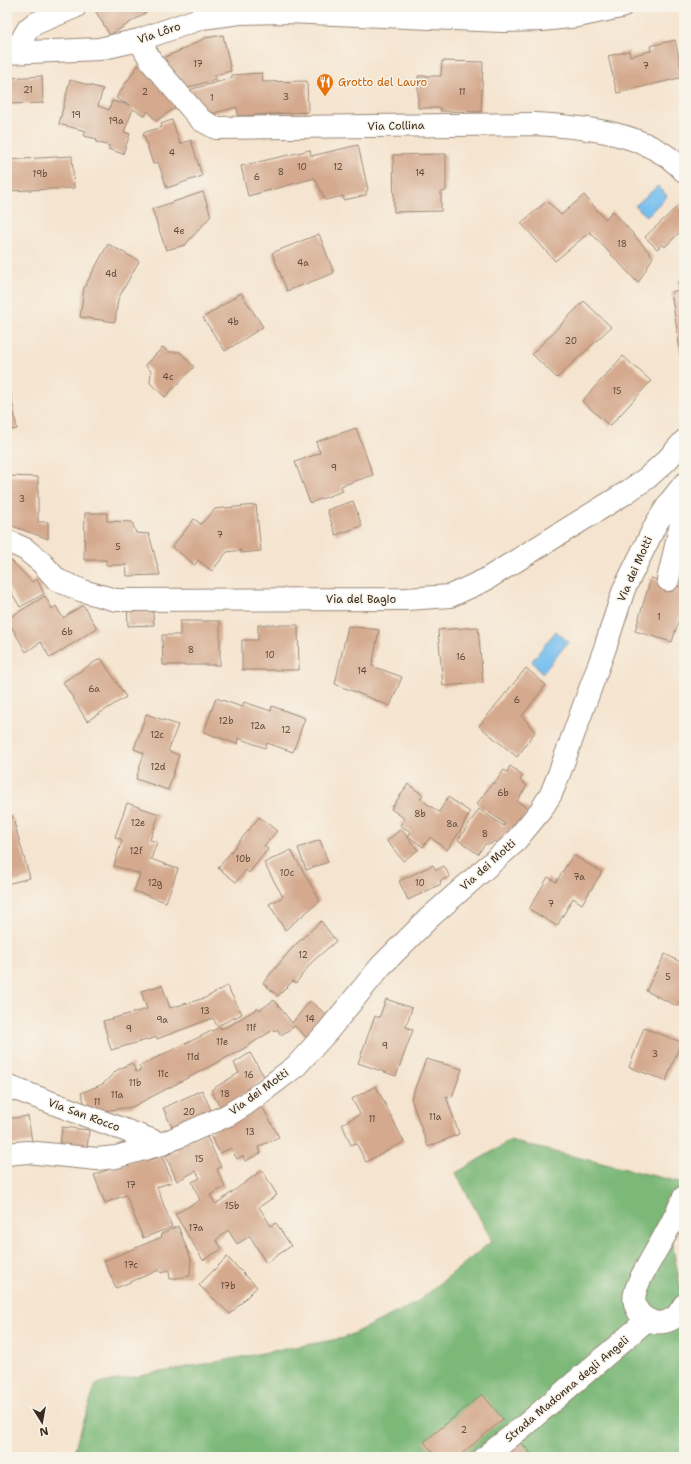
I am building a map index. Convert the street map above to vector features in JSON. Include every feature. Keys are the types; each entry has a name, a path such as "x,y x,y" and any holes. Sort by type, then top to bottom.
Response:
{"street":[{"path":"11,52 28,29 34,24 75,7"},
{"name":"Via Lôro","path":"11,52 99,49 139,40 202,18 240,13 287,12 502,21 549,19 621,7"},
{"name":"Via Collina","path":"139,40 153,64 201,120 216,128 535,124 564,126 596,130 641,142 668,157 684,171"},
{"name":"Via del Bagio","path":"7,541 25,549 42,563 57,580 83,591 116,600 407,599 450,596 485,580 624,494 657,469 684,441"},
{"name":"Via dei Motti","path":"7,1154 27,1152 106,1158 162,1144 228,1115 260,1094 296,1066 327,1032 381,966 429,918 513,844 530,824 551,794 560,774 605,648 624,589 656,524 672,499 684,484"},
{"path":"668,580 684,511"},
{"name":"Via San Rocco","path":"7,1086 162,1144"},
{"path":"684,1197 634,1294 634,1300 638,1312 647,1320 663,1322 671,1319 676,1316 684,1305"},
{"name":"Strada Madonna degli Angeli","path":"485,1457 525,1425 647,1320"}],"green space":[{"path":"510,1141 684,1183 684,1197 669,1228 684,1305 684,1457 72,1457 96,1384 344,1338 416,1303 492,1241 456,1173"}],"water":[{"path":"658,186 667,196 647,216 635,206"},
{"path":"556,631 568,642 542,674 532,661"}],"building":[{"path":"93,7 155,7 110,35"},
{"path":"223,35 231,71 215,75 216,79 181,90 176,87 165,57 205,38"},
{"path":"675,40 683,77 617,93 608,56 629,51 630,56 651,51 650,46"},
{"path":"442,61 483,62 481,112 440,111 441,108 418,108 418,76 441,76"},
{"path":"138,65 167,83 182,103 156,121 148,111 145,116 133,109 124,132 130,134 123,154 108,149 110,146 96,142 97,139 84,136 86,131 59,124 70,80 103,89 98,106 109,110 112,101 129,105 116,98"},
{"path":"262,73 263,82 307,81 308,112 238,116 237,107 203,116 185,91 232,78 232,75"},
{"path":"42,76 43,103 7,104 7,78"},
{"path":"172,120 180,144 191,140 202,176 167,188 158,162 153,164 143,133 162,127 161,124"},
{"path":"358,145 368,190 366,191 366,195 344,200 343,196 325,200 315,178 248,196 241,166 310,150 311,156"},
{"path":"446,154 446,191 441,192 441,211 394,212 393,155"},
{"path":"72,156 74,188 7,191 7,160"},
{"path":"203,192 211,216 185,245 166,250 152,209"},
{"path":"584,195 605,219 613,211 653,257 638,283 590,232 555,261 521,223 547,201 561,215"},
{"path":"679,205 684,210 684,228 665,247 663,244 657,249 645,237"},
{"path":"319,234 334,273 287,291 272,253"},
{"path":"108,244 139,261 118,299 115,322 80,317 84,288"},
{"path":"684,281 683,369 671,292 679,290 678,282"},
{"path":"241,293 263,327 225,351 203,318"},
{"path":"584,301 611,327 557,378 532,354"},
{"path":"163,347 168,352 180,352 194,367 165,397 150,383 151,371 145,365"},
{"path":"623,356 651,381 610,426 582,401"},
{"path":"7,390 10,390 17,429 7,431"},
{"path":"356,428 373,475 341,486 343,491 310,503 295,462 320,453 316,442"},
{"path":"7,476 38,477 38,522 48,522 48,539 7,524"},
{"path":"353,501 362,526 336,535 327,510"},
{"path":"256,505 261,551 241,553 241,550 227,552 212,571 198,560 195,565 172,547 194,519 201,524 215,509"},
{"path":"85,513 107,513 107,521 132,522 136,533 149,534 160,575 127,576 126,565 106,565 106,560 84,560"},
{"path":"7,556 32,582 37,579 44,594 20,607 7,585"},
{"path":"651,578 684,588 684,604 672,642 635,631"},
{"path":"45,596 52,609 56,606 63,618 83,605 97,628 50,658 41,642 26,652 7,619"},
{"path":"152,601 154,625 128,626 127,603"},
{"path":"180,621 220,621 220,665 163,665 162,635 180,635"},
{"path":"258,625 298,625 299,670 242,670 242,640 258,640"},
{"path":"348,626 379,630 372,666 402,677 390,706 335,684"},
{"path":"478,627 483,683 443,686 438,630"},
{"path":"101,658 126,697 87,721 63,682"},
{"path":"526,668 546,685 522,716 535,732 517,757 479,726"},
{"path":"216,698 242,707 244,702 271,711 272,706 305,718 293,752 267,743 265,748 238,738 237,744 204,732"},
{"path":"146,714 178,725 168,751 179,755 168,790 136,779 144,753 134,749"},
{"path":"510,766 523,775 520,780 527,786 517,801 530,810 516,831 512,828 500,844 494,841 491,844 485,844 478,854 458,840 479,809 504,826 505,824 503,822 477,804 492,783 494,784 504,770 507,772"},
{"path":"408,784 423,795 420,799 439,812 448,797 470,812 460,831 447,850 430,837 423,847 408,836 411,832 400,825 405,819 391,809"},
{"path":"127,803 159,814 150,840 157,842 151,859 178,869 166,902 134,891 140,874 114,866 122,840 115,837"},
{"path":"12,815 30,878 7,884 7,817"},
{"path":"259,817 277,831 264,846 268,849 249,873 246,870 236,882 218,868"},
{"path":"401,829 418,850 403,861 387,841"},
{"path":"320,840 328,862 306,870 298,848"},
{"path":"291,850 320,901 285,930 269,904 283,897 264,863"},
{"path":"573,855 602,872 582,904 573,898 557,926 529,909 548,877 556,882"},
{"path":"433,865 436,870 444,866 450,877 440,881 441,884 408,900 399,881"},
{"path":"321,921 336,941 311,963 296,983 293,981 278,996 263,983 293,947"},
{"path":"665,954 684,964 684,992 677,1006 646,991"},
{"path":"162,985 170,1008 205,998 227,986 242,1014 217,1026 213,1018 157,1039 157,1037 111,1050 103,1021 147,1009 141,991"},
{"path":"386,999 412,1008 406,1027 413,1030 396,1076 358,1063 375,1016 379,1018"},
{"path":"274,1000 292,1023 310,1001 328,1016 308,1039 295,1026 281,1035 277,1029 274,1032 273,1030 243,1049 132,1107 88,1113 81,1093 103,1084 117,1070 132,1063 136,1072 141,1070 139,1066 220,1027 221,1029 229,1026 258,1008 260,1010"},
{"path":"644,1028 681,1042 666,1081 629,1067"},
{"path":"250,1053 265,1078 222,1110 211,1090 239,1073 234,1063"},
{"path":"426,1059 462,1069 452,1097 446,1096 459,1134 428,1147 411,1099"},
{"path":"376,1086 404,1142 366,1162 356,1143 351,1145 342,1124 360,1114 352,1099"},
{"path":"202,1090 214,1117 176,1135 163,1108"},
{"path":"260,1103 279,1137 258,1147 261,1153 245,1161 243,1156 237,1159 231,1148 220,1153 209,1133"},
{"path":"28,1116 32,1142 7,1146 7,1119"},
{"path":"62,1127 89,1130 87,1149 60,1146"},
{"path":"205,1133 221,1167 217,1169 225,1187 210,1195 216,1204 262,1170 277,1195 259,1207 271,1226 276,1223 291,1246 266,1263 250,1236 237,1244 228,1230 216,1240 222,1249 203,1260 175,1214 200,1200 192,1182 200,1178 196,1171 177,1181 166,1156 177,1150 176,1147"},
{"path":"148,1155 150,1160 162,1156 172,1182 157,1187 172,1227 143,1238 126,1195 105,1203 94,1175"},
{"path":"178,1226 191,1259 190,1276 170,1279 169,1270 161,1273 159,1270 116,1288 104,1261 162,1237 161,1234"},
{"path":"227,1257 257,1287 230,1314 199,1285"},
{"path":"482,1394 503,1419 458,1457 437,1457 424,1442"},
{"path":"519,1440 534,1457 497,1457"}],"place":[{"name":"Grotto del Lauro","path":"325,97"}]}
